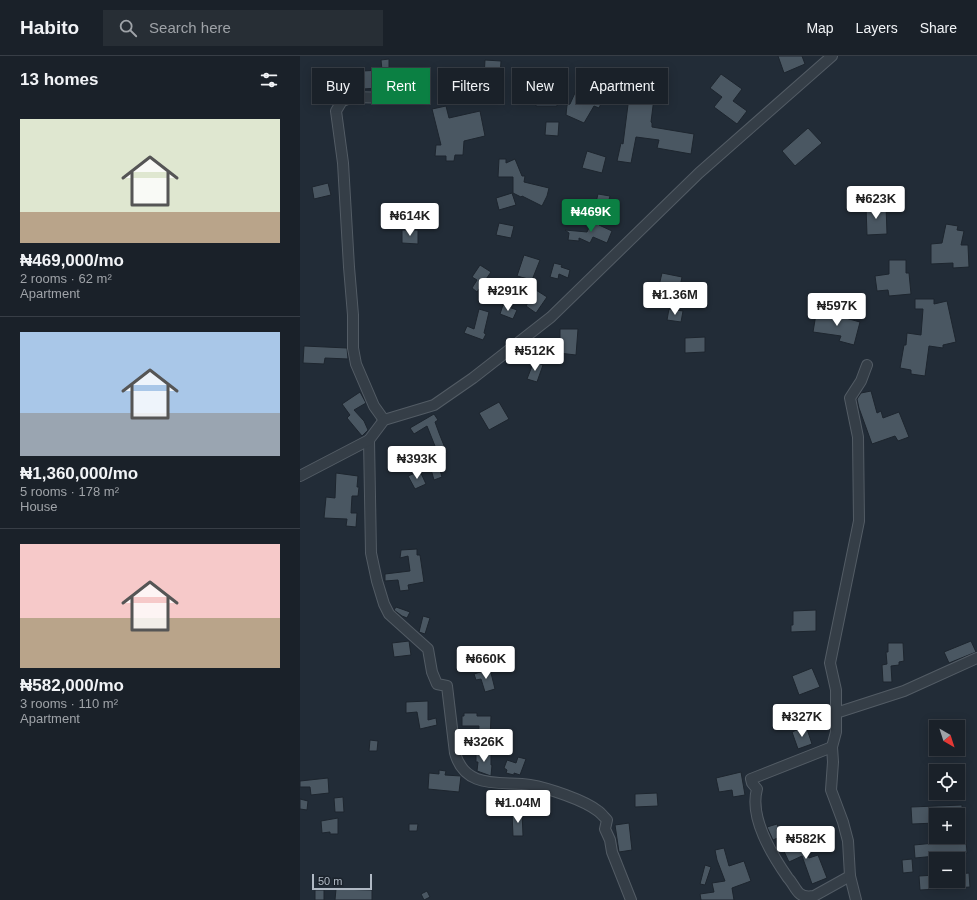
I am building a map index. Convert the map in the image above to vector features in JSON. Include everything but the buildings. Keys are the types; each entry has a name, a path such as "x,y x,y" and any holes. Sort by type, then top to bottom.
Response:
{"street":[{"path":"300,476 369,440 384,420 434,405 473,378 551,318 699,173 832,56"},
{"path":"372,97 353,97 342,101 336,111 343,163 353,315 353,348 356,364 374,406 384,420"},
{"path":"856,900 850,876 848,841 843,822 831,790 833,762 832,747 836,732 836,690 830,662 859,521 858,437 850,398 861,381 867,365"},
{"path":"369,440 371,553 379,586 384,604 389,614 428,649 432,672 437,684 447,686 455,752 458,761 465,771 476,778 499,784 529,785 544,788 577,799 598,811 606,820 604,829 610,840 612,852 631,900"},
{"path":"836,713 904,691 977,658"},
{"path":"832,747 751,779 752,783 757,789 755,795 757,820 768,845 780,866 800,893 807,897 814,896 850,876"}]}
